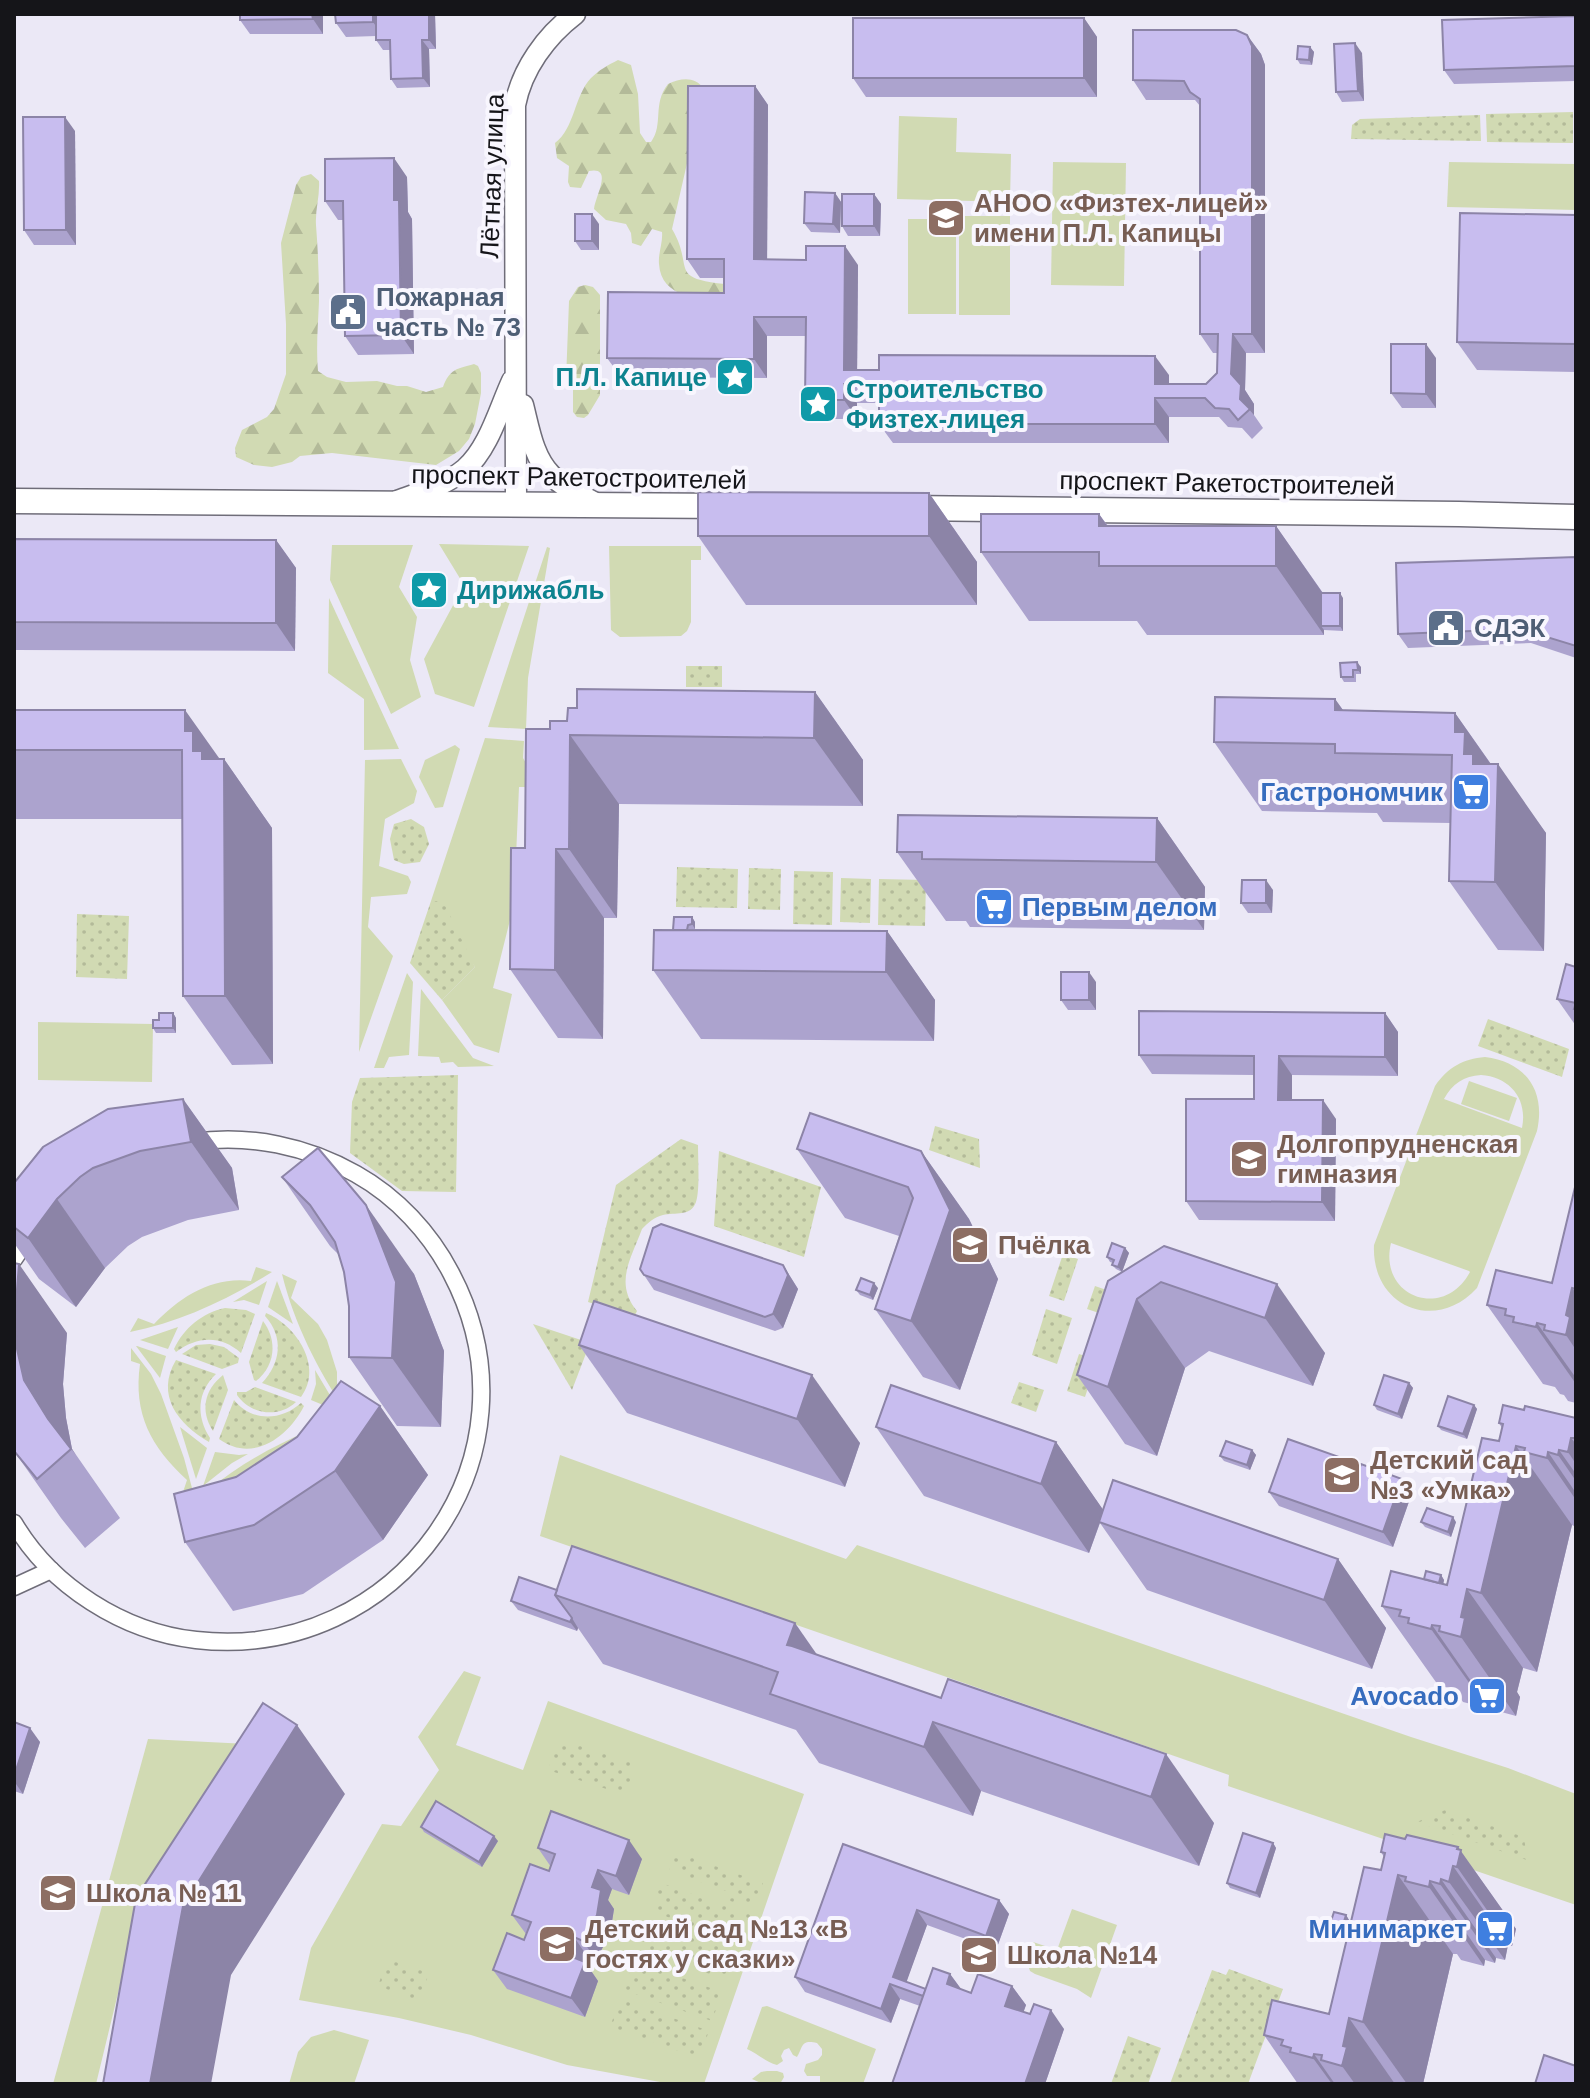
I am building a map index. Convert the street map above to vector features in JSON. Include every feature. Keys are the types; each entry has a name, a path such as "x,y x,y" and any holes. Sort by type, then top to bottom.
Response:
{"main road":[{"name":"проспект Ракетостроителей","path":"14,501 749,506"},
{"name":"проспект Ракетостроителей","path":"883,507 1576,517"}],"street":[{"name":"Лётная улица","path":"516,503 515,105 518,88 544,45 575,14"},
{"path":"394,503 430,489 467,467 486,440 515,374"},
{"path":"515,374 532,441 541,461 560,482 599,505"},
{"path":"14,1523 51,1570 93,1603 116,1616 166,1635 219,1643 245,1642 298,1633 347,1614 370,1600 411,1566 443,1524 456,1500 469,1466 479,1422 480,1366 468,1311 457,1285 428,1237 410,1216 367,1180 314,1153 262,1141 234,1139 179,1144"},
{"path":"14,1259 38,1225"},
{"path":"14,1587 51,1570"}],"green space":[{"path":"618,60 631,65 638,94 640,133 646,142 651,142 655,135 660,99 668,84 688,79 704,89 672,229 679,242 685,269 695,278 725,284 726,304 684,295 667,284 659,264 662,232 652,229 641,246 632,243 626,224 606,220 594,209 602,177 600,173 589,171 581,188 570,187 569,166 557,158 555,143 567,129 585,85"},
{"path":"1573,112 1573,143 1487,142 1486,114"},
{"path":"1480,115 1481,141 1351,139 1352,125 1360,119"},
{"path":"899,116 957,118 956,152 1011,154 1010,202 897,199"},
{"path":"1053,162 1126,163 1124,286 1051,285"},
{"path":"1449,162 1576,164 1576,210 1447,207"},
{"path":"311,174 319,181 316,219 318,371 346,382 377,381 426,392 443,387 451,373 458,369 474,364 478,366 481,393 469,439 459,451 436,465 332,453 300,456 292,462 272,467 254,465 236,457 235,448 242,430 267,417 274,409 286,374 281,243 296,185 301,177"},
{"path":"959,216 1010,216 1010,315 959,315"},
{"path":"908,219 956,219 956,314 908,314"},
{"path":"578,287 593,287 600,295 600,395 584,418 577,417 573,412 573,390 566,380 569,301"},
{"path":"439,544 529,546 474,707 435,694 424,659 464,585"},
{"path":"332,545 413,545 399,587 417,617 410,660 421,697 391,714 330,580"},
{"path":"609,546 701,546 701,560 691,560 691,622 687,631 681,636 620,637 611,630"},
{"path":"547,547 550,548 528,678 526,729 488,727"},
{"path":"329,598 399,749 364,750 364,699 328,673"},
{"path":"686,666 722,666 722,687 686,687"},
{"path":"485,738 524,741 523,758 533,775 535,787 519,787 514,904 493,988 512,994 499,1053 474,1045 442,1000 475,967 431,901"},
{"path":"455,745 460,749 443,807 435,808 419,777 425,760"},
{"path":"401,759 417,791 414,803 385,819 379,866 408,876 411,882 407,894 371,897 368,927 393,956 359,1052 365,760"},
{"path":"411,819 424,827 429,844 420,862 404,864 394,860 390,839 394,824"},
{"path":"677,867 738,869 737,908 676,907"},
{"path":"749,868 781,869 780,910 748,909"},
{"path":"794,871 833,872 832,925 793,924"},
{"path":"841,878 871,879 870,923 840,922"},
{"path":"879,879 926,880 925,926 878,925"},
{"path":"431,901 443,901 475,967 442,1000 410,963"},
{"path":"77,914 129,916 127,979 76,977"},
{"path":"407,973 413,982 409,1055 389,1057 384,1068 374,1068"},
{"path":"421,989 473,1058 494,1066 458,1067 453,1062 441,1063 439,1057 418,1056"},
{"path":"1488,1019 1569,1049 1562,1077 1478,1046"},
{"path":"38,1022 153,1024 152,1082 38,1080"},
{"path":"1485,1057 1512,1065 1530,1081 1538,1103 1537,1131 1477,1288 1460,1302 1443,1309 1425,1311 1409,1307 1394,1298 1383,1284 1376,1266 1374,1245 1435,1086 1451,1069","holes":["1481,1075 1500,1080 1515,1091 1522,1108 1522,1128 1444,1099 1459,1082","1391,1243 1469,1271 1470,1272 1459,1287 1445,1296 1430,1299 1416,1296 1403,1289 1394,1277 1390,1262"]},
{"path":"458,1075 456,1192 402,1191 350,1153 352,1102 360,1078"},
{"path":"1469,1081 1517,1098 1509,1121 1461,1104"},
{"path":"935,1126 979,1139 980,1168 929,1150"},
{"path":"681,1139 698,1145 696,1202 687,1212 660,1216 642,1229 626,1281 630,1301 637,1311 634,1317 588,1302 616,1185"},
{"path":"719,1151 821,1187 804,1257 714,1226"},
{"path":"1063,1254 1078,1259 1064,1301 1049,1296"},
{"path":"256,1267 272,1272 204,1308 130,1332 138,1318 154,1324 198,1290 223,1282 251,1281"},
{"path":"282,1274 297,1281 291,1298 318,1324 327,1340 337,1372 337,1393 347,1413 308,1346"},
{"path":"267,1281 259,1305 244,1300 233,1302"},
{"path":"277,1281 293,1324 268,1307"},
{"path":"1095,1286 1121,1295 1114,1318 1087,1309"},
{"path":"225,1308 255,1314 241,1353 225,1343 209,1340 192,1343 176,1352 174,1349 178,1341 188,1328"},
{"path":"1046,1309 1072,1318 1057,1364 1032,1355"},
{"path":"266,1313 296,1337 308,1360 307,1385 301,1397 262,1383 273,1367 278,1350"},
{"path":"263,1321 271,1337 272,1353 267,1368 256,1381 249,1362"},
{"path":"533,1324 590,1343 572,1390"},
{"path":"178,1327 168,1349 140,1340"},
{"path":"196,1345 224,1347 239,1358 238,1363 222,1369 182,1354"},
{"path":"136,1346 166,1356 160,1378"},
{"path":"131,1348 151,1374 161,1394 184,1458 192,1488 190,1495 183,1492 187,1480 163,1455 147,1428 139,1399 140,1364 131,1361"},
{"path":"1079,1354 1097,1360 1085,1397 1067,1391"},
{"path":"176,1360 216,1374 205,1388 201,1404 202,1421 209,1442 188,1427 173,1407 168,1385"},
{"path":"315,1370 340,1412 311,1400 316,1384"},
{"path":"223,1375 228,1390 213,1431 206,1416 206,1401 212,1387"},
{"path":"1019,1382 1044,1390 1036,1412 1011,1403"},
{"path":"255,1387 296,1402 281,1411 257,1410 237,1395 237,1392 246,1392"},
{"path":"234,1400 249,1412 267,1416 285,1413 301,1403 304,1406 279,1436 269,1443 245,1449 219,1439"},
{"path":"180,1427 207,1448 196,1479"},
{"path":"308,1431 322,1438 207,1491 256,1457"},
{"path":"215,1452 248,1454 203,1486"},
{"path":"560,1455 846,1559 857,1545 1576,1794 1576,1905 1228,1786 1229,1775 540,1536"},
{"path":"464,1671 481,1677 456,1745 523,1770 548,1701 804,1794 704,2084 671,2084 567,2065 471,2035 299,2000 311,1948 382,1824 401,1826 439,1770 418,1737"},
{"path":"148,1739 248,1744 136,1919 96,2084 53,2084"},
{"path":"559,1739 636,1764 625,1795 548,1770"},
{"path":"1445,1810 1524,1837 1527,1860 1417,1822"},
{"path":"676,1852 763,1883 753,1909 727,1900 729,1892 669,1871"},
{"path":"661,1883 751,1915 740,1943 651,1911"},
{"path":"1072,1909 1117,1925 1091,1998 1077,1989 1035,1974 1030,1971 1027,1962 1033,1942 1057,1950"},
{"path":"648,1921 737,1952 727,1980 638,1949"},
{"path":"387,1959 429,1973 419,2001 378,1986"},
{"path":"634,1961 722,1992 712,2021 624,1990"},
{"path":"1229,1969 1283,1989 1248,2084 1170,2084 1212,1970 1226,1975"},
{"path":"620,1999 709,2031 699,2058 610,2027"},
{"path":"767,2006 876,2049 863,2084 820,2084 820,2076 807,2076 804,2071 806,2064 822,2055 817,2043 805,2043 797,2057 789,2048 784,2050 781,2056 783,2061 777,2065 747,2049 762,2007"},
{"path":"334,2030 369,2040 354,2084 289,2084 298,2052 311,2037"},
{"path":"1128,2036 1161,2048 1148,2084 1111,2084"},
{"path":"767,2071 783,2073 780,2084 763,2084 752,2079"}],"building":[{"path":"240,14 312,14 313,19 240,20"},
{"path":"335,14 373,14 373,22 336,23"},
{"path":"376,14 429,14 429,40 422,40 423,78 391,79 390,40 376,40"},
{"path":"1576,16 1576,66 1444,70 1442,20"},
{"path":"853,18 1084,18 1084,78 853,78"},
{"path":"1133,30 1236,30 1247,35 1252,46 1252,334 1233,334 1231,374 1241,385 1240,399 1250,409 1238,420 1229,409 1215,408 1205,398 1155,398 1155,424 879,424 879,384 844,384 844,400 805,400 806,317 754,317 754,359 607,358 608,292 724,293 724,259 687,259 688,86 755,86 754,259 806,260 806,246 845,246 844,370 879,370 879,355 1155,356 1155,384 1206,384 1217,373 1218,334 1200,334 1200,99 1190,92 1184,81 1133,80"},
{"path":"1355,43 1358,91 1336,92 1334,44"},
{"path":"1298,46 1310,47 1309,60 1297,59"},
{"path":"23,117 65,117 66,230 24,230"},
{"path":"394,158 394,200 399,200 401,335 345,336 343,201 325,201 325,159"},
{"path":"805,192 835,193 833,224 804,223"},
{"path":"842,194 874,194 874,226 842,226"},
{"path":"1460,213 1576,215 1576,344 1457,342"},
{"path":"575,214 592,214 592,241 575,241"},
{"path":"1391,344 1426,344 1426,394 1391,393"},
{"path":"698,492 929,493 929,536 698,536"},
{"path":"981,514 1099,514 1099,526 1276,526 1276,566 1099,566 1099,552 981,552"},
{"path":"14,539 276,540 276,623 14,622"},
{"path":"1576,557 1576,646 1521,629 1398,634 1396,563"},
{"path":"1321,593 1340,593 1340,626 1321,626"},
{"path":"1357,662 1358,670 1353,670 1353,677 1341,677 1340,663"},
{"path":"577,689 815,692 814,738 570,735 569,849 556,849 555,970 510,969 511,848 525,848 526,729 550,729 550,721 567,721 568,708 577,708"},
{"path":"1215,697 1335,699 1335,710 1455,713 1455,732 1465,732 1464,754 1473,754 1473,764 1498,764 1495,882 1449,881 1452,755 1335,753 1335,744 1214,742"},
{"path":"14,710 185,710 185,731 193,731 193,751 202,751 202,759 224,759 225,996 183,996 182,750 14,750"},
{"path":"898,815 1157,818 1156,862 922,859 922,852 897,852"},
{"path":"1242,880 1266,880 1266,903 1241,903"},
{"path":"674,917 692,917 692,924 688,925 687,930 673,930"},
{"path":"654,930 887,931 886,972 653,970"},
{"path":"1566,964 1576,967 1576,1003 1557,999"},
{"path":"1061,972 1089,972 1089,1000 1061,1000"},
{"path":"1139,1011 1385,1013 1385,1057 1279,1056 1278,1100 1323,1100 1322,1202 1186,1201 1186,1099 1254,1099 1254,1056 1139,1055"},
{"path":"159,1013 173,1013 173,1028 153,1028 153,1020 159,1020"},
{"path":"183,1099 191,1142 140,1151 93,1168 57,1199 28,1238 14,1227 14,1183 43,1147 108,1109"},
{"path":"810,1113 921,1151 950,1210 911,1321 875,1309 913,1198 908,1187 797,1149"},
{"path":"318,1148 366,1205 396,1282 392,1358 349,1357 349,1306 335,1242 310,1205 282,1177"},
{"path":"1576,1183 1576,1289 1572,1288 1566,1315 1570,1317 1566,1335 1544,1330 1545,1325 1537,1323 1536,1327 1513,1322 1514,1317 1505,1315 1506,1309 1487,1305 1496,1270 1552,1283"},
{"path":"661,1224 783,1265 788,1275 773,1314 765,1317 644,1275 640,1269 653,1228"},
{"path":"1112,1243 1125,1248 1118,1267 1112,1265 1114,1260 1107,1257"},
{"path":"1164,1246 1277,1284 1265,1318 1161,1282 1137,1299 1108,1387 1077,1375 1108,1281"},
{"path":"14,1263 19,1264 15,1315 17,1349 24,1380 71,1449 37,1479 14,1451"},
{"path":"861,1278 874,1283 870,1295 856,1290"},
{"path":"594,1301 812,1375 797,1419 579,1345"},
{"path":"1384,1375 1409,1383 1398,1414 1374,1405"},
{"path":"341,1381 380,1406 335,1471 254,1525 185,1542 174,1494 236,1477 297,1437"},
{"path":"891,1385 1056,1442 1041,1484 876,1427"},
{"path":"1448,1396 1474,1405 1463,1434 1438,1426"},
{"path":"1503,1405 1524,1410 1525,1406 1576,1418 1575,1438 1571,1438 1568,1452 1559,1450 1558,1455 1548,1452 1547,1458 1524,1452 1525,1448 1516,1446 1481,1593 1467,1589 1461,1617 1465,1618 1461,1637 1439,1631 1440,1626 1432,1625 1431,1629 1408,1623 1409,1618 1399,1616 1401,1610 1382,1606 1391,1571 1447,1585 1482,1438 1499,1441"},
{"path":"1288,1439 1342,1458 1339,1467 1358,1473 1361,1464 1402,1479 1383,1532 1269,1492"},
{"path":"1226,1441 1252,1450 1247,1465 1220,1456"},
{"path":"1113,1480 1338,1559 1324,1600 1099,1522"},
{"path":"1427,1508 1453,1517 1448,1532 1421,1522"},
{"path":"572,1546 795,1623 787,1645 941,1698 948,1679 1166,1754 1151,1797 933,1722 924,1747 770,1694 778,1672 555,1595"},
{"path":"1426,1571 1441,1575 1439,1583 1424,1579"},
{"path":"519,1577 557,1590 555,1595 572,1618 570,1622 511,1601"},
{"path":"263,1703 297,1725 183,1906 150,2084 103,2084 136,1898"},
{"path":"14,1722 30,1728 14,1776"},
{"path":"436,1801 494,1836 479,1862 421,1827"},
{"path":"551,1811 629,1840 616,1876 598,1870 592,1887 601,1890 597,1915 583,1941 574,1937 567,1955 585,1962 571,1998 493,1970 507,1933 524,1940 531,1922 512,1915 530,1864 549,1871 555,1854 538,1848"},
{"path":"1243,1833 1273,1843 1256,1893 1227,1883"},
{"path":"1385,1834 1405,1839 1407,1835 1458,1847 1461,1850 1457,1867 1453,1866 1449,1882 1441,1879 1440,1884 1430,1881 1429,1887 1405,1881 1406,1877 1398,1875 1363,2022 1349,2018 1342,2066 1321,2060 1322,2055 1314,2054 1313,2058 1290,2052 1291,2048 1281,2045 1283,2040 1264,2035 1272,2000 1329,2014 1364,1867 1381,1870"},
{"path":"843,1844 999,1900 986,1936 917,1910 893,1977 926,1989 923,1996 890,1984 881,2009 795,1977"},
{"path":"1334,1912 1346,1915 1342,1928 1330,1924"},
{"path":"933,1968 950,1974 947,1984 971,1993 978,1974 1012,1986 1005,2006 1030,2014 1034,2004 1051,2010 1025,2084 892,2084"},
{"path":"1544,2055 1576,2066 1576,2084 1535,2084"}],"place":[{"name":"АНОО «Физтех-лицей» имени П.Л. Капицы","path":"946,218"},
{"name":"Пожарная часть № 73","path":"348,312"},
{"name":"П.Л. Капице","path":"735,377"},
{"name":"Строительство Физтех-лицея","path":"818,404"},
{"name":"Дирижабль","path":"429,590"},
{"name":"СДЭК","path":"1446,628"},
{"name":"Гастрономчик","path":"1471,792"},
{"name":"Первым делом","path":"994,907"},
{"name":"Долгопрудненская гимназия","path":"1249,1159"},
{"name":"Пчёлка","path":"970,1245"},
{"name":"Детский сад №3 «Умка»","path":"1342,1475"},
{"name":"Avocado","path":"1487,1696"},
{"name":"Школа № 11","path":"58,1893"},
{"name":"Минимаркет","path":"1495,1929"},
{"name":"Детский сад №13 «В гостях у сказки»","path":"557,1944"},
{"name":"Школа №14","path":"979,1955"}]}
